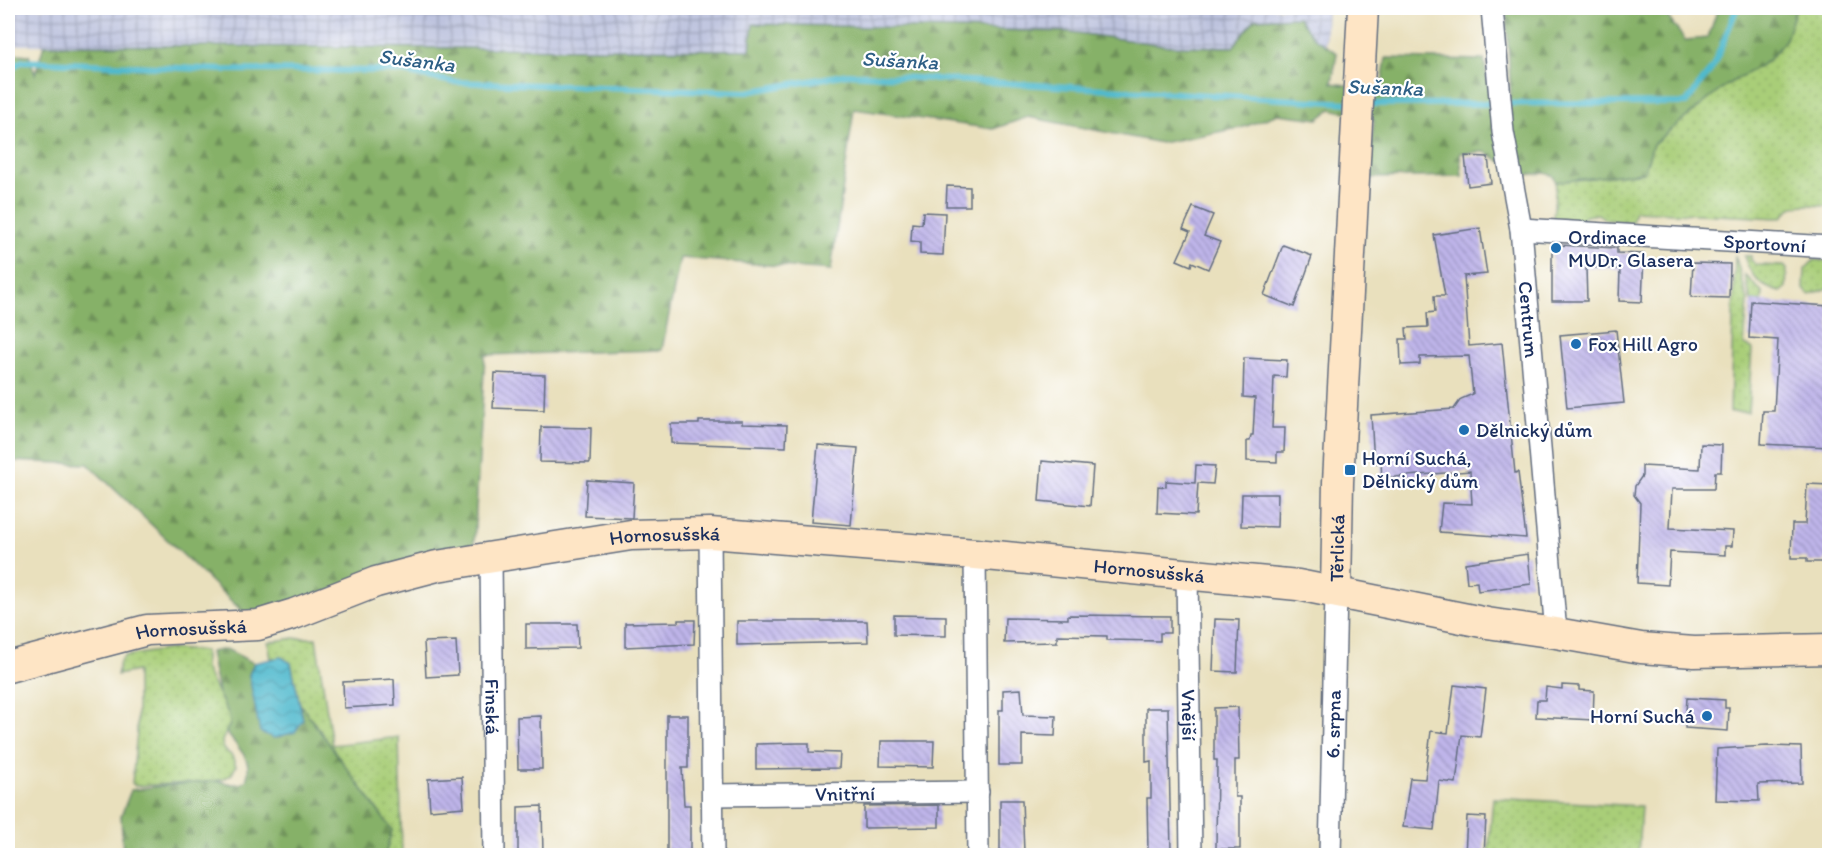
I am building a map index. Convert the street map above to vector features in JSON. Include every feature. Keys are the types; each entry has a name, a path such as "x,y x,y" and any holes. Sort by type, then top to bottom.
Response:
{"street":[{"name":"Těrlická","path":"1363,8 1338,482 1336,592 1380,603 1487,623 1641,648 1694,652 1830,649"},
{"name":"Centrum","path":"1492,8 1502,109 1521,229 1556,633"},
{"name":"Sportovní","path":"1521,229 1830,247"},
{"name":"Hornosušská","path":"8,668 147,630 258,625 294,614 376,582 437,566 631,535 710,533 975,554 1298,585 1336,592"},
{"path":"710,533 713,855"},
{"path":"975,554 978,855"},
{"name":"Finská","path":"491,557 494,855"},
{"name":"Vnější","path":"1187,574 1191,855"},
{"name":"6. srpna","path":"1330,855 1336,592"},
{"name":"Vnitřní","path":"713,795 978,792"}],"shaded area":[{"path":"8,8 1327,8 1324,78 777,50 8,45"}],"green space":[{"path":"1506,8 1661,8 1685,40 1708,38 1718,8 1796,8 1786,39 1768,61 1728,84 1653,144 1644,172 1556,182 1553,176 1545,173 1524,175 1485,152 1460,153 1462,176 1368,178 1374,120 1331,109 1318,119 1278,114 1244,127 1161,143 1028,117 993,129 854,109 831,270 680,258 662,350 485,355 474,544 248,617 88,464 8,461 8,53 29,55 35,74 44,45 750,50 753,24 1070,32 1170,46 1233,47 1255,19 1298,17 1313,37 1337,53 1332,83 1381,90 1386,58 1484,60 1490,96 1511,97"},
{"path":"1796,8 1829,8 1829,206 1798,206 1777,218 1635,211 1632,222 1606,220 1598,214 1586,216 1582,220 1553,219 1556,182 1644,172 1653,144 1728,84 1768,61 1786,39"},
{"path":"1735,255 1748,301 1744,345 1752,348 1748,412 1730,412"},
{"path":"1744,256 1751,256 1751,260 1757,265 1784,266 1787,269 1786,288 1781,292 1762,284 1749,269"},
{"path":"1814,260 1829,261 1829,288 1809,295 1804,289 1805,269"},
{"path":"1745,275 1763,293 1762,302 1751,301"},
{"path":"316,638 332,745 399,737 402,855 385,855 392,830 300,704 291,663 281,657 271,659 268,642"},
{"path":"171,649 205,651 205,668 229,715 230,724 222,741 223,748 232,756 236,766 232,774 224,779 209,782 135,786 132,783 137,732 137,671 117,675 120,661 125,656"},
{"path":"226,649 254,663 249,675 303,720 300,704 392,830 385,855 350,855 345,851 317,856 123,855 121,816 131,790 214,781 238,784 246,781 247,761 226,732 230,724 229,715 218,693 210,652"},
{"path":"1493,798 1641,806 1638,855 1488,855"}],"water":[{"path":"281,657 291,663 303,720 295,732 274,738 260,732 249,675 254,663"}],"building":[{"path":"1465,156 1488,157 1491,183 1468,186"},
{"path":"947,186 970,187 970,206 946,206"},
{"path":"1193,207 1213,215 1204,236 1220,242 1208,269 1192,262 1191,266 1177,260 1190,232 1183,229"},
{"path":"923,212 945,213 943,255 920,254 920,242 911,241 912,223 922,224"},
{"path":"1480,228 1487,274 1464,276 1469,346 1502,343 1515,473 1518,472 1526,538 1439,532 1442,503 1472,504 1470,471 1382,478 1381,463 1374,463 1371,415 1454,409 1461,399 1473,394 1469,356 1420,357 1420,364 1401,365 1400,339 1407,339 1406,328 1428,327 1427,313 1435,312 1434,296 1445,296 1434,235"},
{"path":"1283,245 1312,256 1294,307 1264,295"},
{"path":"1558,245 1617,248 1617,253 1644,254 1642,302 1619,301 1620,269 1586,267 1587,301 1552,301 1552,252"},
{"path":"1693,263 1730,264 1729,298 1691,297"},
{"path":"1751,301 1830,306 1830,447 1761,444 1763,411 1774,411 1778,340 1749,338"},
{"path":"1616,330 1624,403 1567,408 1560,335"},
{"path":"1244,358 1287,360 1286,377 1274,376 1272,428 1285,428 1284,452 1277,452 1277,462 1247,461 1247,441 1250,441 1253,435 1255,398 1243,397"},
{"path":"495,373 545,375 544,410 493,408"},
{"path":"699,421 742,421 742,424 787,425 786,447 671,443 671,424 699,424"},
{"path":"541,427 591,428 590,463 540,462"},
{"path":"1701,444 1722,445 1721,472 1715,472 1714,489 1672,489 1670,528 1733,531 1732,546 1725,546 1725,555 1670,552 1668,585 1637,583 1640,503 1634,495 1635,486 1642,476 1642,466 1700,469"},
{"path":"818,445 858,448 851,525 811,522"},
{"path":"1042,461 1093,466 1090,506 1039,501"},
{"path":"1196,465 1215,466 1213,484 1198,483 1196,515 1157,513 1158,486 1166,487 1166,481 1195,483"},
{"path":"587,480 634,483 632,518 585,516"},
{"path":"1807,484 1830,485 1830,559 1825,559 1825,562 1807,562 1807,558 1791,558 1792,524 1805,524"},
{"path":"1242,494 1278,494 1277,527 1241,526"},
{"path":"1528,554 1531,584 1478,591 1477,582 1467,583 1465,563"},
{"path":"894,615 946,616 946,636 894,635"},
{"path":"1068,615 1170,616 1170,633 1160,633 1160,641 1107,640 1107,636 1057,635 1057,642 1004,643 1005,618 1068,619"},
{"path":"1215,619 1239,620 1237,672 1213,671"},
{"path":"679,620 695,620 694,644 625,647 625,623 679,622"},
{"path":"737,621 867,621 868,642 737,645"},
{"path":"526,624 577,624 578,648 526,649"},
{"path":"456,641 458,675 426,677 424,642"},
{"path":"394,679 395,705 344,708 343,682"},
{"path":"1454,685 1486,689 1480,737 1462,735 1456,783 1439,781 1434,830 1403,827 1410,778 1425,779 1431,731 1448,733"},
{"path":"1562,685 1579,686 1579,690 1594,691 1593,720 1536,717 1537,700 1545,700 1546,687 1562,689"},
{"path":"1021,689 1023,715 1056,716 1055,736 1022,735 1022,765 999,765 999,710 1003,710 1003,690"},
{"path":"1687,698 1725,700 1725,708 1729,708 1728,731 1685,728"},
{"path":"1238,707 1239,760 1235,760 1235,797 1240,797 1240,849 1216,849 1217,760 1214,760 1214,708"},
{"path":"1146,708 1168,708 1171,852 1148,852 1147,798 1151,798 1151,761 1146,762"},
{"path":"667,715 688,715 688,768 682,768 684,805 690,805 690,855 667,855"},
{"path":"541,716 542,769 518,769 517,717"},
{"path":"881,741 934,741 933,767 880,766"},
{"path":"809,743 809,752 840,753 839,768 756,769 756,744"},
{"path":"1767,746 1801,747 1802,783 1758,784 1759,801 1715,800 1717,749"},
{"path":"462,777 464,807 430,810 428,779"},
{"path":"1000,800 1022,800 1024,852 1000,852"},
{"path":"939,805 939,827 864,828 864,806"},
{"path":"542,806 543,855 518,855 518,807"},
{"path":"1467,816 1486,817 1484,855 1465,855"}],"waterway":[{"name":"Sušanka","path":"1366,104 1686,103 1713,67 1737,8"},
{"name":"Sušanka","path":"8,69 23,61 224,70 399,71 453,82 747,92 848,74 1350,103"}],"place":[{"name":"Ordinace MUDr. Glasera","path":"1556,248"},
{"name":"Fox Hill Agro","path":"1576,344"},
{"name":"Dělnický dům","path":"1464,430"},
{"name":"Horní Suchá, Dělnický dům","path":"1350,470"},
{"name":"Horní Suchá","path":"1707,716"}]}
